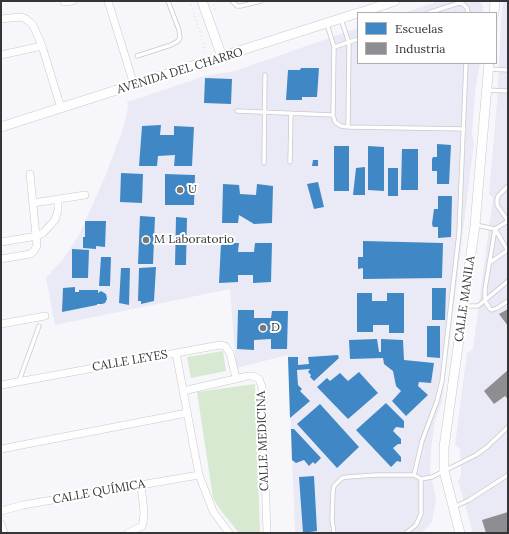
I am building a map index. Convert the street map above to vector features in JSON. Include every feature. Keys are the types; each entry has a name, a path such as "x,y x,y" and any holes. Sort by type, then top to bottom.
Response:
{"street":[{"path":"64,2 72,1"},
{"path":"108,1 134,85"},
{"path":"202,1 222,57"},
{"name":"AVENIDA DEL CHARRO","path":"361,12 395,1"},
{"name":"AVENIDA DEL CHARRO","path":"1,127 357,13"},
{"path":"1,19 21,17 33,25 42,46 60,108"},
{"path":"1,55 42,46"},
{"name":"CALLE MANILA","path":"460,533 444,471 444,447 476,225 488,66"},
{"path":"1,259 30,254 37,246 30,174"},
{"path":"33,203 85,195"},
{"path":"1,242 37,236 48,229 55,220 58,210 58,199"},
{"path":"1,324 45,316"},
{"name":"CALLE LEYES","path":"1,385 220,345 225,346 230,353 236,378"},
{"path":"176,353 199,475 211,507 229,533"},
{"name":"CALLE MEDICINA","path":"183,391 248,376 259,379 262,387 267,533"},
{"path":"1,449 187,414"},
{"name":"CALLE QUÍMICA","path":"1,511 23,505 199,475"},
{"path":"128,533 142,526 144,523 141,485"},
{"path":"1,524 4,533"}],"lane":[{"path":"137,56 171,45 180,38 179,30 168,1"},
{"path":"232,1 237,6 261,1"},
{"path":"431,12 459,3 464,4 468,12"},
{"path":"341,19 349,43 348,127"},
{"path":"327,24 334,47 332,115 335,122 341,126 348,127 464,129"},
{"path":"334,47 357,39"},
{"path":"414,475 422,441 437,401 442,381 459,233 466,64"},
{"path":"488,66 508,70"},
{"path":"264,163 265,75"},
{"path":"486,90 508,91"},
{"path":"237,111 332,115"},
{"path":"290,162 291,113"},
{"path":"476,225 495,229 508,221 497,205 498,196 508,186"},
{"path":"490,263 508,250 495,229"},
{"path":"495,229 485,289 485,301 492,310 508,301"},
{"path":"465,306 478,306 508,281"},
{"path":"19,381 39,326"},
{"path":"334,533 332,519 333,492 334,486 338,481 347,476 414,475 421,479 432,477 476,455 487,447 508,427"},
{"path":"453,507 468,500 508,475"},
{"path":"406,533 416,525 421,514 421,479"}],"path":[{"path":"190,1 204,42 206,62"}],"shaded area":[{"path":"439,1 480,1 483,6 483,12 406,12"},
{"path":"504,1 508,1 508,533 473,533 458,481 461,475 460,449 455,445 467,353 473,349 493,198 489,194 497,102 502,6"},
{"path":"357,28 357,64 480,64 475,91 472,134 474,142 442,401 435,421 431,450 430,471 436,498 432,522 421,533 295,533 288,355 236,368 230,289 55,325 46,278 63,259 79,235 104,179 123,129 128,107 127,102 205,76 235,71"}],"green space":[{"path":"223,351 226,371 191,378 187,357"},
{"path":"255,384 260,533 239,533 213,498 197,392"}],"building: Escuelas":[{"path":"301,68 319,68 317,97 302,97 302,100 286,100 288,70 300,70"},
{"path":"205,78 232,79 231,104 204,103"},
{"path":"161,125 160,135 174,135 174,126 194,127 192,166 174,166 175,155 158,156 157,166 139,166 142,126"},
{"path":"437,144 451,145 449,184 437,184 437,171 432,171 432,159 433,157 437,157"},
{"path":"334,146 349,146 349,191 334,191"},
{"path":"368,146 384,147 384,191 368,190"},
{"path":"402,149 418,149 418,190 401,190"},
{"path":"313,160 318,160 318,166 312,166"},
{"path":"365,167 365,195 353,195 356,168"},
{"path":"388,168 398,168 398,196 388,196"},
{"path":"121,173 143,174 142,203 120,202"},
{"name":"U","path":"165,174 195,175 194,205 165,205"},
{"path":"318,182 324,207 314,209 307,184"},
{"path":"223,184 239,185 240,194 256,195 257,184 273,186 272,223 254,224 239,215 238,223 222,223"},
{"path":"438,196 452,196 451,237 438,238 438,227 433,227 432,224 434,209 438,209"},
{"name":"M Laboratorio","path":"140,216 155,217 153,264 138,264"},
{"path":"176,217 187,218 186,265 175,265"},
{"path":"85,221 106,221 105,247 96,246 96,249 83,248"},
{"path":"363,241 443,243 442,278 363,279 363,268 358,269 358,257 363,257"},
{"path":"221,243 239,243 238,252 254,252 255,243 272,243 271,282 253,283 253,275 238,275 238,282 219,283"},
{"path":"72,249 89,250 88,278 72,278"},
{"path":"101,257 111,257 110,286 99,286"},
{"path":"156,267 154,301 141,304 141,301 138,301 139,268"},
{"path":"121,268 130,268 129,305 119,303"},
{"path":"75,287 75,292 79,292 79,290 98,290 98,293 101,291 106,294 107,299 105,303 102,304 62,312 63,288"},
{"path":"432,288 446,288 445,320 432,320"},
{"path":"357,293 372,293 372,301 387,301 387,293 404,293 404,333 389,333 389,325 373,325 373,332 357,332"},
{"name":"D","path":"238,310 254,310 254,318 271,318 272,311 288,311 287,349 271,349 271,339 254,340 254,350 237,349"},
{"path":"427,326 440,326 440,358 427,357"},
{"path":"377,339 379,352 381,352 381,339 403,340 404,360 434,363 431,383 419,382 418,386 428,395 406,416 392,401 401,391 396,386 393,371 384,364 383,358 350,359 349,340"},
{"path":"338,355 339,358 314,381 308,372 310,369 297,370 298,385 302,389 300,391 310,401 290,418 288,357 298,357 298,365 309,364 308,357"},
{"path":"359,372 378,393 348,419 317,387 327,378 330,381 340,373 348,381"},
{"path":"386,403 404,421 404,428 396,427 393,431 401,439 401,444 398,444 393,448 401,457 401,462 397,461 391,467 356,430"},
{"path":"320,404 359,447 337,468 297,424"},
{"path":"291,429 294,429 321,458 315,464 313,462 309,466 304,460 296,463 292,460"},
{"path":"314,476 317,531 303,533 299,477"}],"building: Industria":[{"path":"508,309 508,326 499,314"},
{"path":"508,370 508,399 505,396 494,404 484,391"},
{"path":"508,512 508,533 486,533 482,520"}],"place":[{"name":"U","path":"180,190"},
{"name":"M Laboratorio","path":"146,240"},
{"name":"D","path":"263,328"}]}
